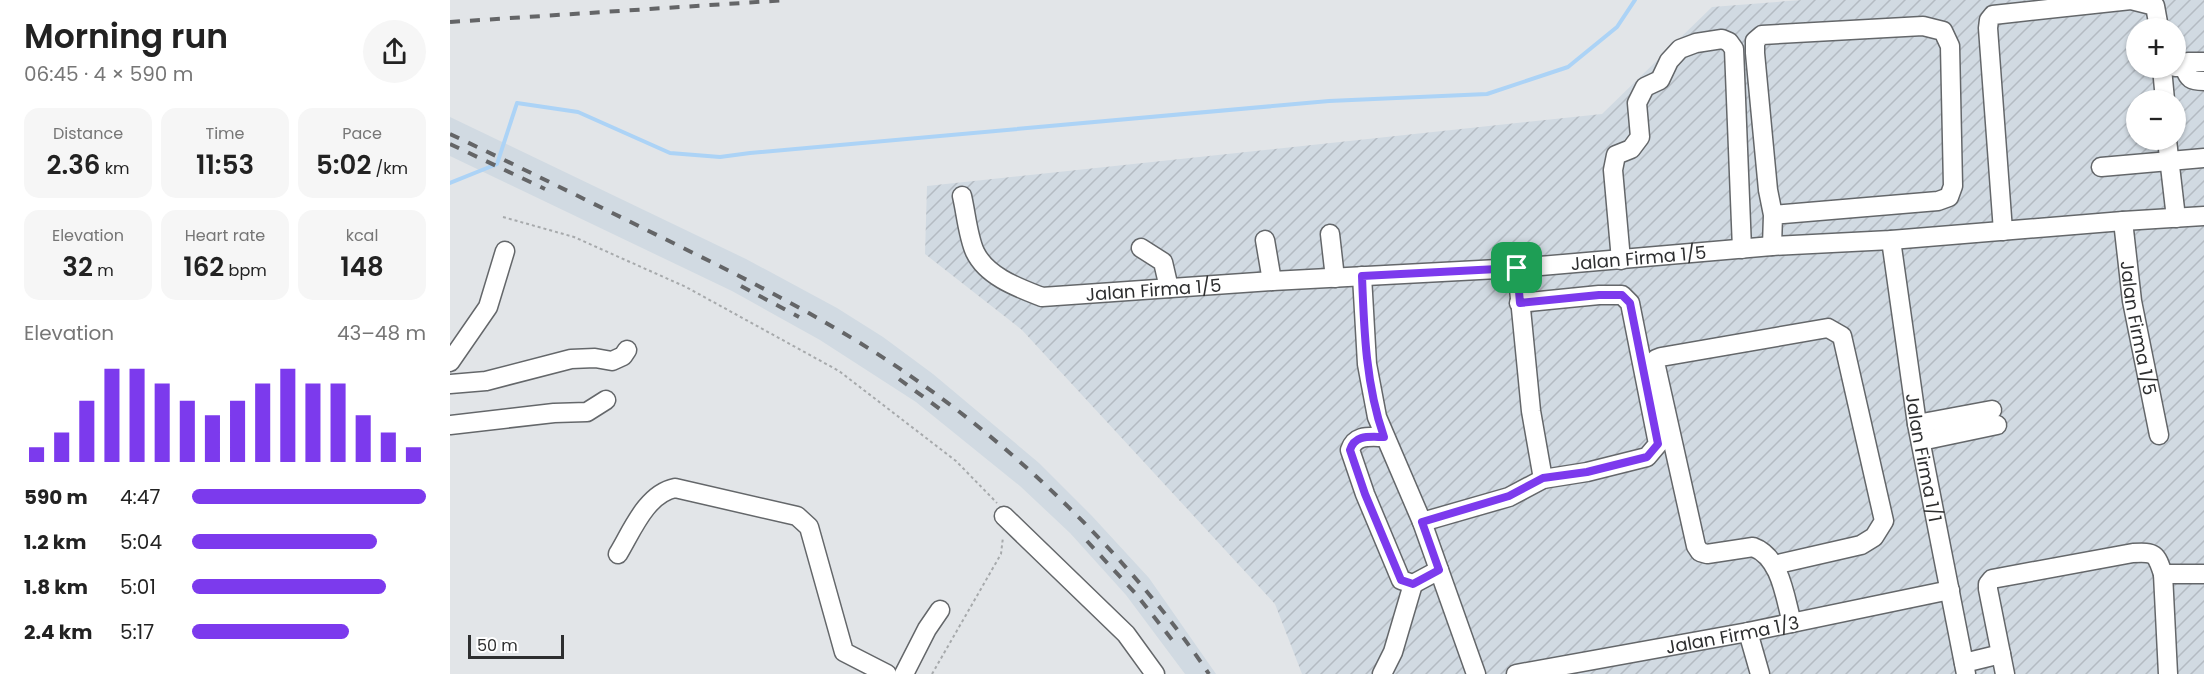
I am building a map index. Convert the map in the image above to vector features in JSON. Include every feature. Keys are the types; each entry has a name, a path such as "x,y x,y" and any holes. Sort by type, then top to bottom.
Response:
{"street":[{"path":"2003,231 1989,20 1993,15 2131,0 2155,6 2157,18"},
{"path":"1772,246 1773,215 1768,190 1755,41 1762,35 1923,26 1943,31 1950,46 1953,186 1949,197 1938,201 1773,215"},
{"path":"1621,260 1613,170 1616,155 1632,149 1640,137 1637,103 1645,87 1660,80 1669,61 1680,49 1722,39 1729,42 1734,49 1742,249"},
{"path":"2186,63 2204,62"},
{"path":"2186,75 2193,81 2204,81"},
{"path":"2168,150 2176,218"},
{"path":"2101,167 2204,158"},
{"name":"Jalan Firma 1/5","path":"962,196 976,253 992,272 1013,285 1041,297 1272,281 1517,268 1772,246 1891,240 2123,220 2204,216"},
{"name":"Jalan Firma 1/5","path":"2123,220 2132,301 2159,435"},
{"path":"1330,234 1335,278"},
{"path":"1265,240 1272,281"},
{"name":"Jalan Firma 1/1","path":"1891,240 1919,432 1965,668"},
{"path":"1141,248 1163,262 1169,288"},
{"path":"450,362 488,307 505,251"},
{"path":"1517,268 1531,411 1543,478"},
{"path":"1362,276 1367,364 1377,417 1422,522 1476,674"},
{"path":"1422,522 1509,496 1543,478 1587,472 1647,457 1658,444 1630,303 1622,295 1599,295 1520,303"},
{"path":"1774,565 1861,545 1874,537 1884,521 1842,336 1828,328 1661,357 1655,362 1696,546 1700,552 1707,554 1753,548 1759,550 1774,565 1792,623"},
{"path":"450,384 486,381 572,358 595,358 612,362 623,356 627,350"},
{"path":"450,425 534,415 588,412 606,400"},
{"path":"1919,432 1994,417"},
{"path":"1384,437 1361,436 1352,443 1350,450 1365,494 1401,580 1413,584"},
{"path":"618,554 650,503 657,495 675,488 797,516 809,527 844,652 887,674"},
{"path":"1004,516 1126,633 1155,674"},
{"path":"2005,674 1988,589 1988,584 1992,579 2133,553 2151,552 2158,557 2163,574 2168,674"},
{"path":"1382,674 1393,652 1413,584 1439,570"},
{"path":"2163,574 2204,574"},
{"name":"Jalan Firma 1/3","path":"1516,674 1748,632 1950,591"},
{"path":"904,674 927,629 940,610"},
{"path":"1748,632 1760,674"},
{"path":"1965,668 2001,654"}],"path":[{"path":"503,217 574,237 687,287 839,371 956,461 996,500 1004,516 1001,554 932,674"}],"shaded area":[{"path":"1802,0 2204,0 2204,674 1302,674 1275,604 1022,330 925,254 927,186 1602,114 1712,7"},
{"path":"450,117 746,259 837,308 883,337 933,374 1039,463 1092,516 1149,578 1216,674 1185,674 1126,595 1070,533 1020,486 916,402 820,340 732,291 450,156"}],"waterway":[{"path":"450,183 497,164 517,103 578,112 670,153 720,157 1329,101 1487,94 1568,67 1617,27 1635,0"}],"railway":[{"path":"450,22 788,0"},
{"path":"450,134 762,288 858,342 919,382 999,444 1077,515 1148,593 1209,674"},
{"path":"450,144 545,189"},
{"path":"741,286 799,317"},
{"path":"899,379 940,409"},
{"path":"1087,541 1136,594 1173,641"}],"route":[{"path":"1517,268 1520,303 1622,295 1630,303 1658,444 1647,457 1587,472 1543,478 1509,496 1422,522 1439,570 1413,584 1401,580 1365,494 1350,450 1352,443 1361,436 1384,437 1377,417 1367,364 1362,276 1517,268"}]}
